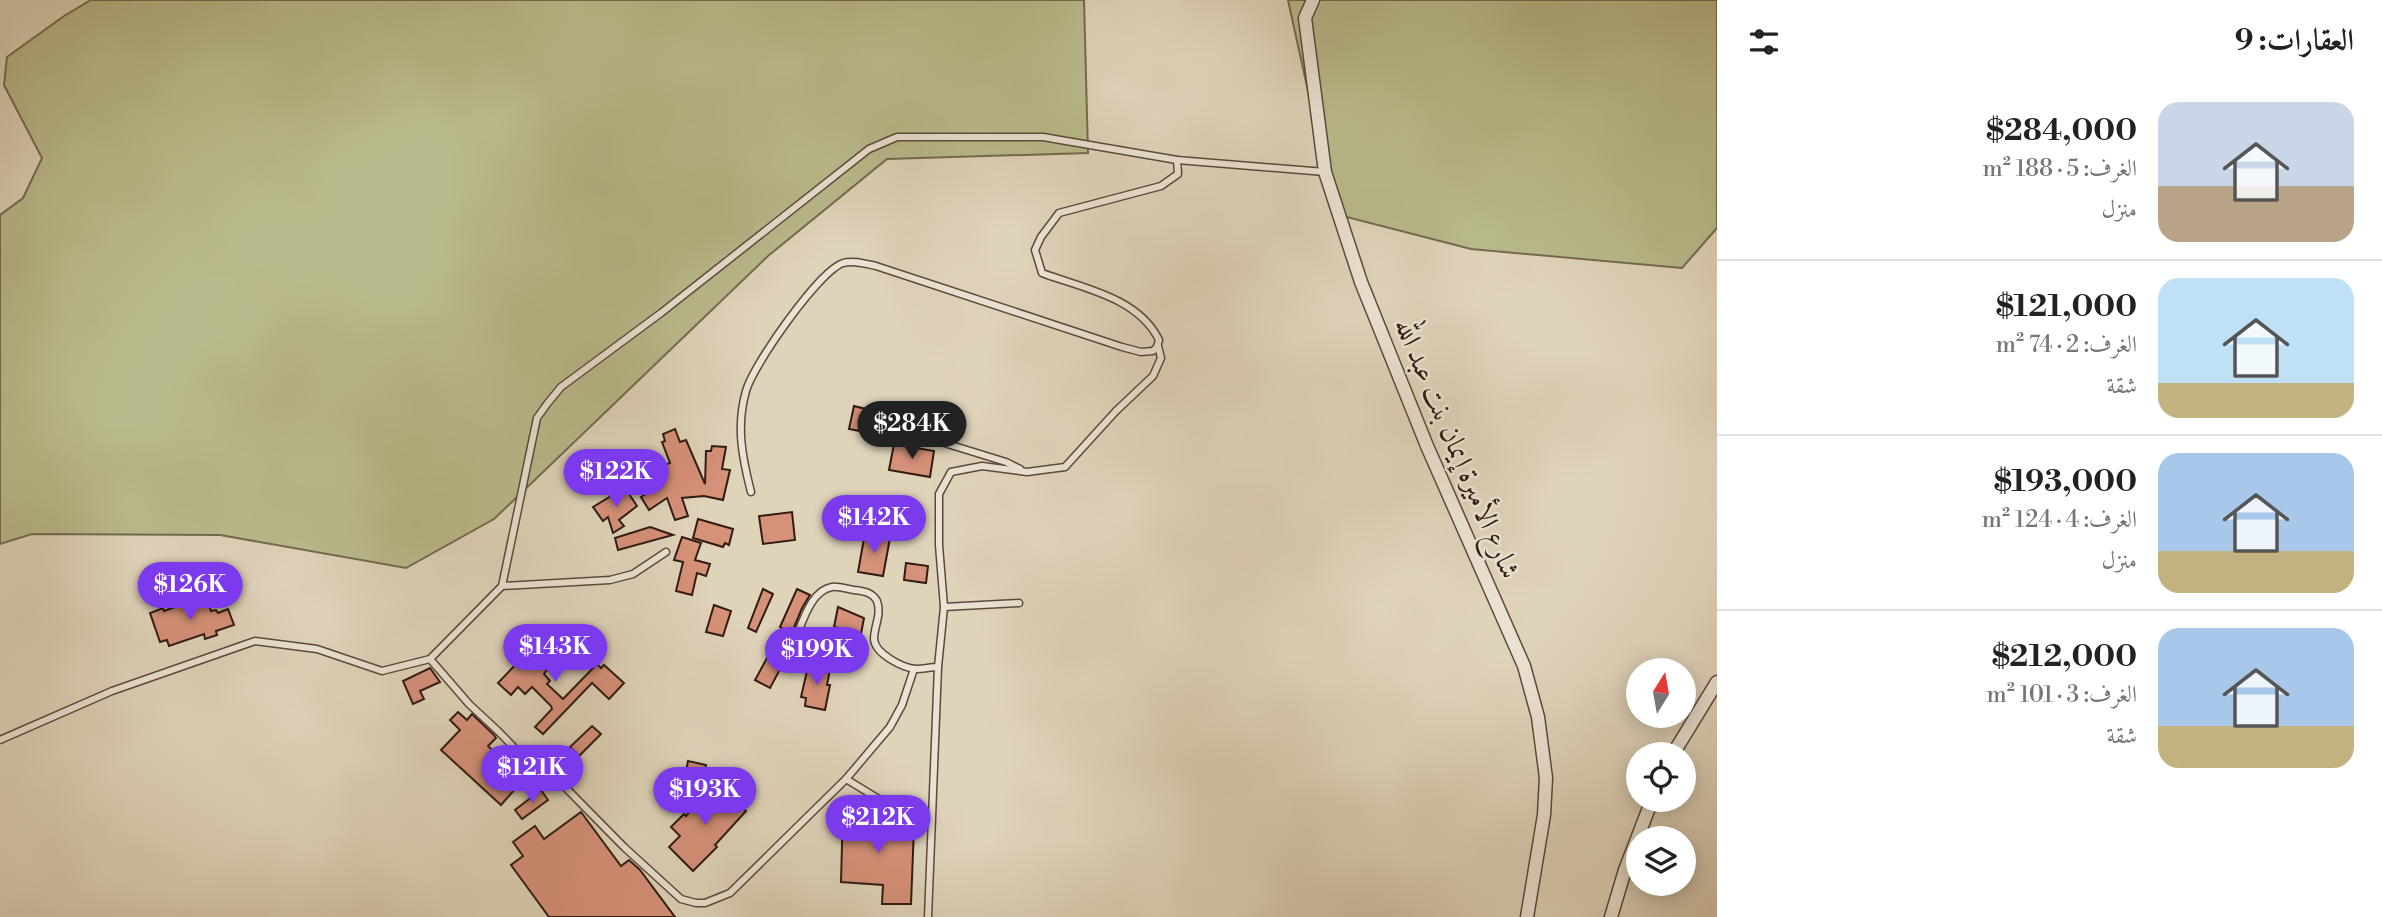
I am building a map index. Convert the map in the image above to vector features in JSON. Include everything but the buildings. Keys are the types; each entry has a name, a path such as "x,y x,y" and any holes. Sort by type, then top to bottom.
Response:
{"street":[{"path":"1301,0 1306,18"},
{"name":"شارع الأميرة إيمان بنت عبد الله","path":"1313,0 1306,18 1325,172 1361,282 1427,446 1524,666 1538,717 1546,778 1545,803 1527,917"},
{"path":"1681,742 1717,682"},
{"path":"1611,917 1625,870 1647,812"}],"lane":[{"path":"0,740 112,691 255,641 317,649 382,671 430,659 502,586 537,418 561,387 661,313 869,149 897,137 1043,137 1177,160 1325,172"},
{"path":"928,917 938,667 944,607 939,545 939,494 951,472 982,466 1027,472 1065,467 1116,411 1153,376 1161,358 1159,340 1150,325 1120,301 1042,273 1035,250 1059,213 1161,186 1178,174 1177,160"},
{"path":"751,492 739,436 746,392 754,369 819,281 842,263 858,262 876,266 1141,352 1153,351 1158,344"},
{"path":"873,421 1006,462 1027,472"},
{"path":"502,586 610,580 633,574 666,552"},
{"path":"793,644 814,598 822,591 833,587 865,591 874,597 878,604 875,643 891,659 914,669 938,667"},
{"path":"944,607 1019,603"},
{"path":"430,659 468,704 522,757 559,781 624,847 681,899 705,903 730,893 846,779 890,727 902,705 914,669"},
{"path":"846,779 905,815"}],"green space":[{"path":"91,0 1084,0 1088,153 887,159 768,256 494,519 406,568 220,535 32,534 0,544 0,215 23,198 42,158 4,85 7,57"},
{"path":"1288,0 1717,0 1717,228 1682,268 1471,249 1335,214"}]}
